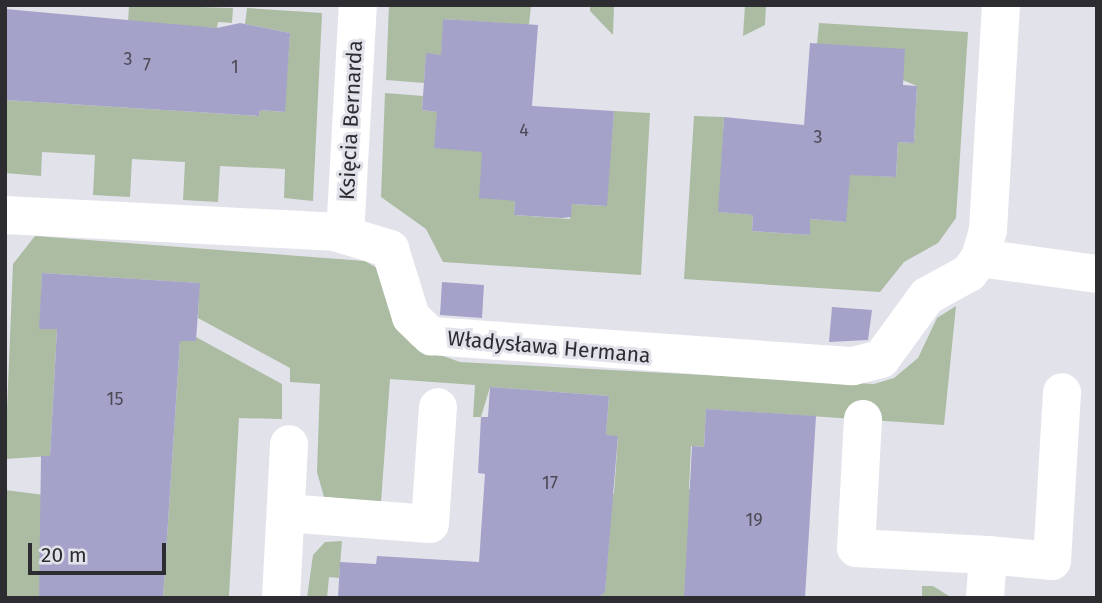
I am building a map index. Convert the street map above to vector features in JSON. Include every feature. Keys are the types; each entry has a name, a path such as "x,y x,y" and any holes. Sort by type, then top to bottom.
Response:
{"street":[{"name":"Księcia Bernarda","path":"345,235 358,5"},
{"path":"1001,5 988,230 980,258 1097,274"},
{"name":"Władysława Hermana","path":"5,215 345,235 390,249 411,317 431,336 783,366 853,366 881,359 926,296 969,273 980,258"},
{"path":"863,419 856,548 1052,561 1062,392"},
{"path":"286,513 430,524 438,407"},
{"path":"281,598 289,444"},
{"path":"985,598 988,555"}],"green space":[{"path":"129,5 233,8 232,23 218,22 217,28 128,23"},
{"path":"389,5 531,5 529,25 444,19 441,55 426,54 424,83 386,80"},
{"path":"590,5 614,5 613,35 590,11"},
{"path":"745,5 766,5 765,25 743,36"},
{"path":"247,8 322,13 313,201 284,198 285,169 220,166 218,202 183,200 185,162 132,159 130,197 93,195 95,155 42,152 41,176 5,173 5,100 259,116 260,110 284,112 290,33 245,24"},
{"path":"819,23 968,32 956,218 938,243 904,262 880,292 684,279 694,116 724,117 719,212 753,215 752,231 810,235 810,219 846,222 843,174 896,177 898,142 914,143 917,86 817,44"},
{"path":"385,93 423,96 422,110 437,112 483,147 515,201 514,215 570,219 572,204 606,206 614,111 650,113 641,275 443,262 426,229 381,197"},
{"path":"35,236 365,261 377,268 395,327 412,345 460,362 874,384 894,378 918,358 937,318 956,306 944,425 706,409 704,447 691,446 689,489 700,491 693,598 598,598 605,591 609,538 604,493 614,494 618,437 606,435 609,396 490,387 481,417 473,417 475,385 390,379 381,502 324,497 317,472 320,384 290,382 290,368 198,318 199,283 42,273 40,329 57,329 50,456 5,459 13,264"},
{"path":"196,337 282,384 282,419 239,418 229,596 251,598 163,598 180,341"},
{"path":"5,490 44,495 39,598 5,598"},
{"path":"342,541 339,578 329,577 327,598 307,598 313,555 325,542"},
{"path":"922,586 933,586 952,598 922,598"}],"building":[{"path":"5,9 217,28 240,23 290,33 285,112 260,110 259,116 5,100"},
{"path":"443,19 538,25 532,106 614,111 607,206 572,204 571,217 562,218 514,215 515,201 479,198 482,152 434,148 437,112 422,110 426,53 441,55"},
{"path":"810,43 905,49 903,85 917,86 914,143 898,142 896,177 850,175 846,222 810,219 810,235 752,231 753,215 718,212 724,117 804,125"},
{"path":"42,273 200,283 196,341 180,341 163,598 39,598 41,456 50,456 57,329 39,329"},
{"path":"442,282 484,285 482,318 440,315"},
{"path":"832,307 872,310 868,340 829,342"},
{"path":"490,387 609,396 606,435 618,436 605,592 598,598 338,598 340,562 376,564 377,556 479,562 485,474 478,473 481,417 488,417"},
{"path":"706,409 816,416 805,598 684,598 692,446 704,447"}]}
